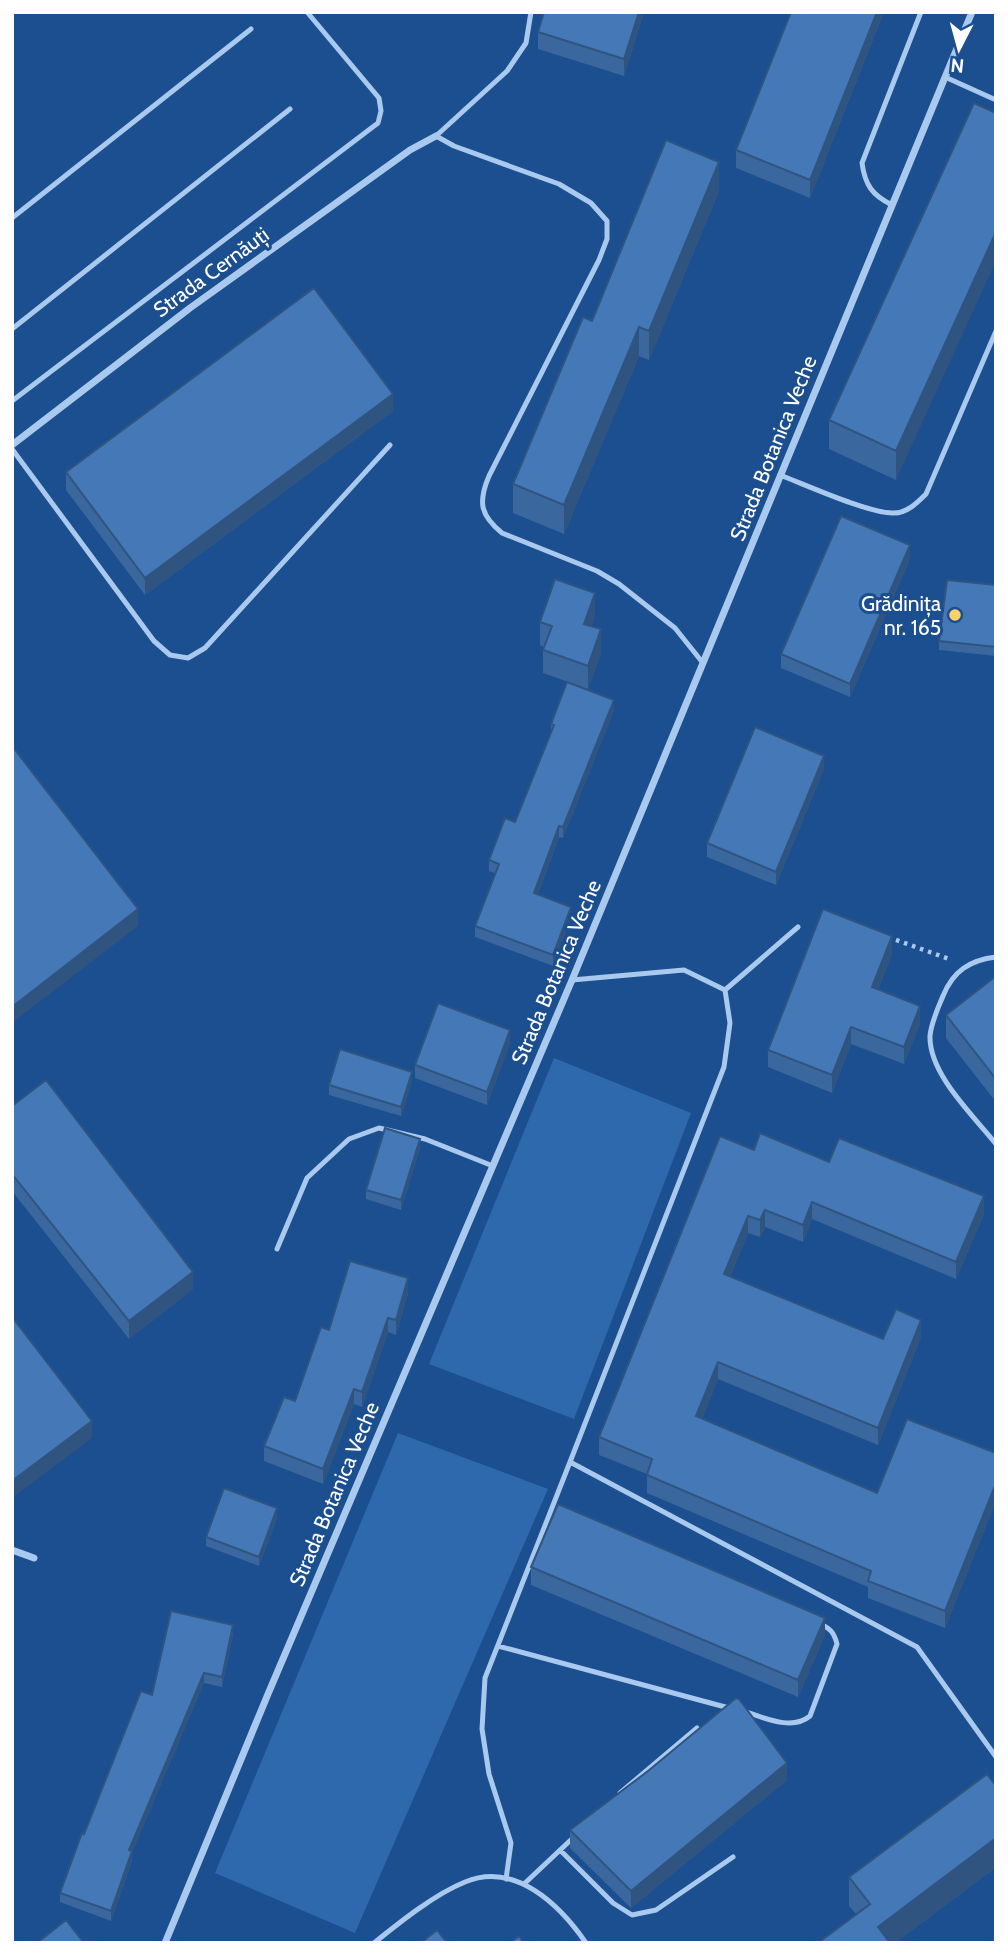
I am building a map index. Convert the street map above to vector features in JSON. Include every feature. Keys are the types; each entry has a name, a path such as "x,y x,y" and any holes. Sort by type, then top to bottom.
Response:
{"street":[{"name":"Strada Botanica Veche","path":"165,1943 572,980 972,12"},
{"name":"Strada Cernăuți","path":"12,447 190,308 410,150 436,136"},
{"path":"12,1549 34,1558"}],"lane":[{"path":"12,401 378,123 381,111 379,98 307,12"},
{"path":"531,12 526,43 508,71 436,136 454,146 559,184 591,203 607,221 607,239 599,260 489,476 482,493 483,510 491,524 502,533 597,571 619,584 676,628 703,663"},
{"path":"892,205 870,190 864,180 862,163 921,12"},
{"path":"12,218 251,29"},
{"path":"945,77 996,100"},
{"path":"12,329 290,109"},
{"path":"780,475 870,508 893,513 904,511 918,503 926,494 992,346 996,331"},
{"path":"12,447 154,641 170,655 188,658 205,648 390,445"},
{"path":"725,990 798,927"},
{"path":"996,957 980,959 966,965 949,982 930,1033 935,1066 996,1144"},
{"path":"572,980 684,970 725,990"},
{"path":"506,1879 511,1843 489,1774 482,1729 485,1678 724,1067 730,1023 725,990"},
{"path":"277,1249 307,1178 349,1139 379,1128 425,1139 492,1166"},
{"path":"570,1462 917,1647 996,1757"},
{"path":"552,1507 565,1512"},
{"path":"498,1646 784,1723 796,1723 810,1716 837,1644 835,1634 829,1627 817,1622"},
{"path":"617,1796 697,1727"},
{"path":"524,1884 579,1832"},
{"path":"560,1850 612,1903 632,1915 656,1910 733,1857"},
{"path":"374,1943 435,1899 466,1881 489,1877 524,1884 571,1921 586,1943"}],"path":[{"path":"887,937 966,965"}],"shaded area":[{"path":"554,1058 691,1113 574,1419 429,1364"},
{"path":"398,1433 548,1489 355,1933 215,1873"}],"building":[{"path":"544,12 639,12 624,59 538,32"},
{"path":"791,12 877,12 810,180 736,150"},
{"path":"974,103 996,113 996,232 896,451 829,420"},
{"path":"666,140 719,162 649,331 639,327 564,505 513,484 583,317 592,321"},
{"path":"314,288 393,394 145,578 66,472"},
{"path":"841,516 910,545 850,684 781,654"},
{"path":"555,579 595,593 584,624 601,629 588,666 543,650 552,626 540,622"},
{"path":"947,580 996,585 996,647 939,641"},
{"path":"567,682 614,700 563,827 559,826 534,893 571,907 553,955 475,926 499,864 489,860 505,818 515,822 554,725 551,724"},
{"path":"755,727 824,756 776,872 707,843"},
{"path":"12,746 138,909 12,1007"},
{"path":"823,909 892,936 872,987 920,1006 904,1047 851,1027 832,1075 768,1050"},
{"path":"996,976 996,1079 946,1015"},
{"path":"438,1003 510,1030 487,1092 415,1065"},
{"path":"340,1049 412,1072 401,1107 329,1085"},
{"path":"46,1080 193,1272 129,1321 12,1174 12,1106"},
{"path":"385,1128 420,1139 401,1200 366,1190"},
{"path":"760,1133 829,1162 839,1138 984,1196 956,1262 812,1202 803,1225 765,1210 760,1220 748,1216 724,1274 883,1339 896,1309 921,1320 878,1428 718,1362 696,1416 877,1493 907,1419 996,1453 996,1483 945,1611 868,1581 871,1571 647,1475 652,1459 599,1437 720,1136 754,1150"},
{"path":"350,1261 408,1278 396,1320 388,1318 362,1392 354,1389 323,1469 264,1446 284,1397 295,1401 321,1327 329,1330"},
{"path":"12,1317 92,1421 12,1481"},
{"path":"224,1488 277,1508 259,1557 206,1537"},
{"path":"558,1504 825,1618 798,1680 531,1567"},
{"path":"171,1611 233,1625 222,1677 204,1673 129,1850 132,1851 111,1911 60,1893 141,1691 152,1695"},
{"path":"736,1698 787,1763 631,1891 570,1830 648,1771"},
{"path":"987,1774 996,1786 996,1838 878,1927 890,1943 818,1943 870,1904 849,1877"},
{"path":"66,1920 84,1943 37,1943"},
{"path":"437,1930 447,1943 421,1943"},
{"path":"519,1936 524,1943 510,1943"}],"place":[{"name":"Grădinița nr. 165","path":"955,615"}]}
